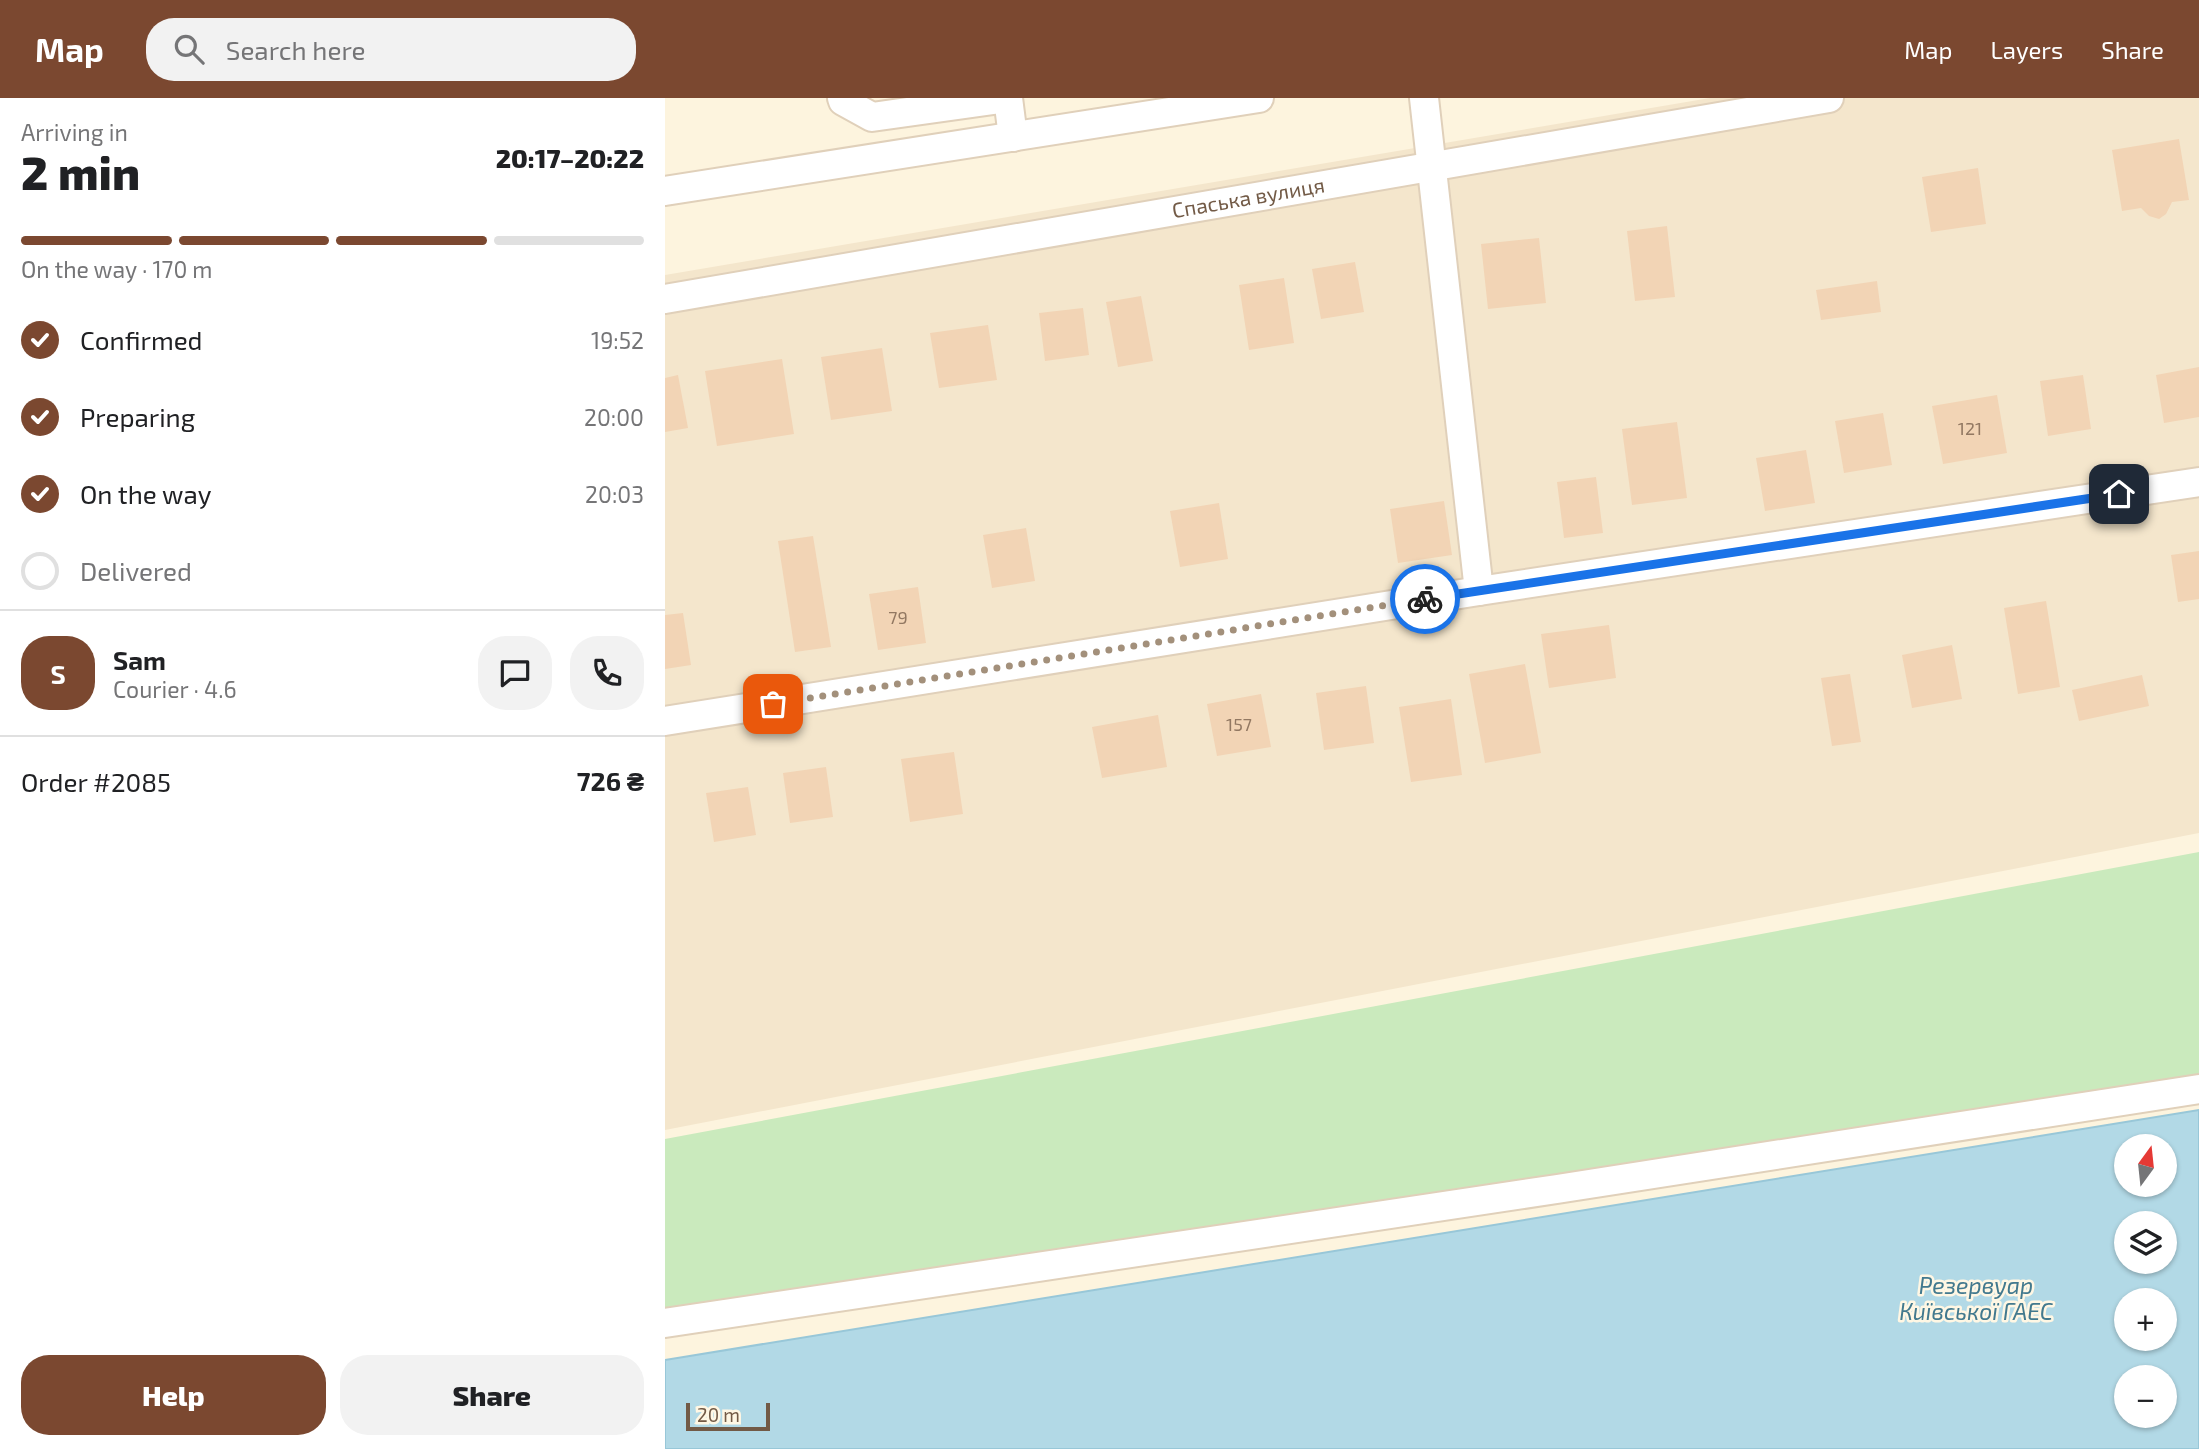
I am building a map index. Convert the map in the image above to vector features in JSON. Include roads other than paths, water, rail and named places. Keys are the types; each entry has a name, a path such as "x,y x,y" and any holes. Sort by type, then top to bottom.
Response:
{"street":[{"path":"842,98 872,117 1009,98 1013,137"},
{"path":"665,191 1259,98"},
{"path":"1424,98 1479,591"},
{"name":"Спаська вулиця","path":"665,299 1829,98"},
{"path":"665,721 1479,591 2199,482"},
{"path":"665,1324 2199,1089"}],"water":[{"name":"Резервуар Київської ГАЕС","path":"2199,1110 2199,1449 665,1449 665,1360"}]}
